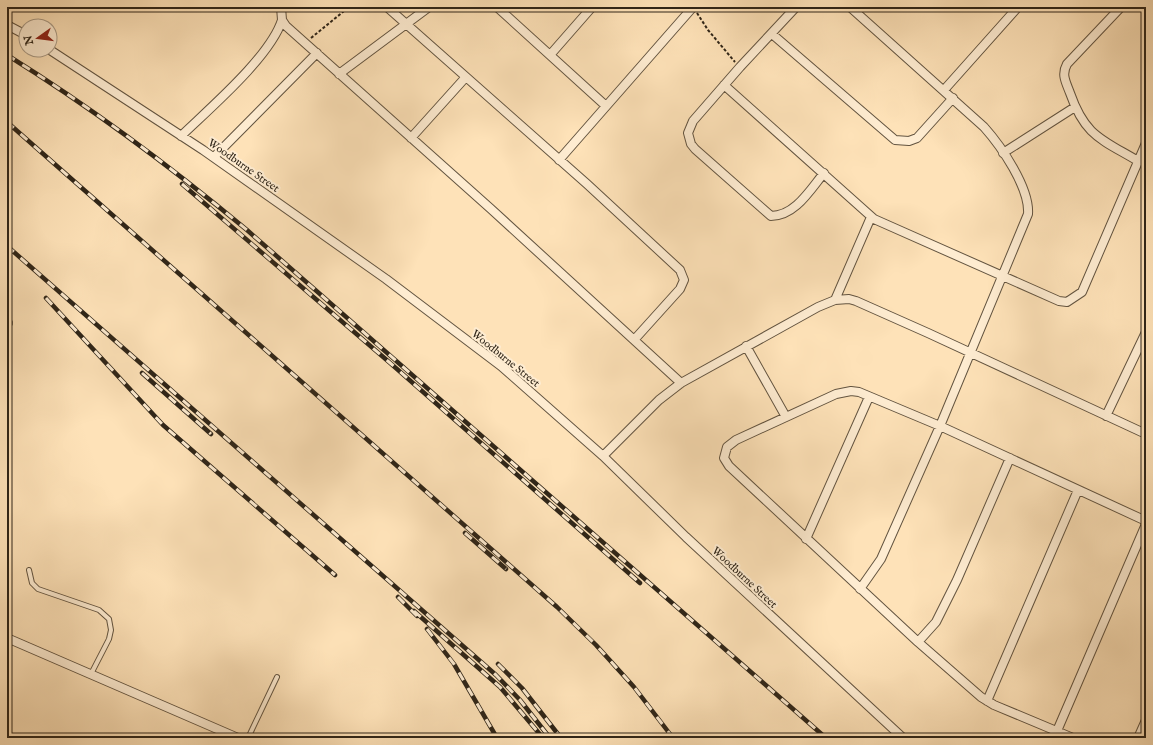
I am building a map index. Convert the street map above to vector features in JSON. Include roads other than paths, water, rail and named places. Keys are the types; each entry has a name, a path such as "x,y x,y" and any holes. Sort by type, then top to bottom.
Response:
{"street":[{"path":"181,136 257,60 271,43 282,20 281,7"},
{"path":"387,7 405,25 676,264 683,276 683,284 634,340"},
{"path":"339,74 429,7"},
{"path":"497,7 606,106"},
{"path":"550,55 592,7"},
{"path":"559,160 693,7"},
{"path":"796,7 740,67 693,121 689,129 691,144 700,154 771,216 783,215 793,208 824,173"},
{"path":"850,7 984,127 1003,153 1023,188 1028,207 1028,214 940,426 881,559 860,589"},
{"path":"944,90 1018,7"},
{"path":"1121,7 1067,64 1064,70 1066,83 1074,107 1086,128 1092,134 1138,160"},
{"path":"282,20 286,26 681,383"},
{"path":"7,25 18,31"},
{"path":"772,34 895,140 910,141 917,138 953,98"},
{"path":"214,157 317,53"},
{"name":"Woodburne Street","path":"58,55 214,157 386,279 501,366 603,456 686,537 903,738"},
{"path":"411,138 465,78"},
{"path":"724,85 824,173 870,216 952,255 1003,274 1059,301 1067,302 1077,297 1082,292 1146,143"},
{"path":"1003,153 1074,107"},
{"path":"836,300 870,216"},
{"path":"603,456 660,400 681,383 818,307 836,300 849,299 971,352 1146,434"},
{"path":"1106,416 1145,335"},
{"path":"746,346 786,417"},
{"path":"1074,738 987,701 918,642 860,589 730,466 724,458 727,447 731,443 843,392 859,392 940,426 1146,521"},
{"path":"806,539 869,397"},
{"path":"918,642 936,622 957,580 1010,458"},
{"path":"987,701 1078,490"},
{"path":"1057,731 1146,524"},
{"path":"7,638 238,738"},
{"path":"1138,738 1146,720"}],"lane":[{"path":"29,570 32,583 38,589 99,610 109,619 111,630 109,639 91,674"},
{"path":"248,738 277,677"}],"railway":[{"path":"7,55 39,75 130,138 160,160 247,230 826,738"},
{"path":"7,122 557,607 596,645 634,687 673,738"},
{"path":"182,184 389,362 640,583"},
{"path":"7,246 496,675 520,700 550,738"},
{"path":"46,298 163,425 335,575"},
{"path":"142,373 211,434"},
{"path":"465,533 506,569"},
{"path":"398,597 417,616"},
{"path":"414,611 500,687 543,738"},
{"path":"427,629 454,664 497,738"},
{"path":"498,664 522,688 561,738"}]}
